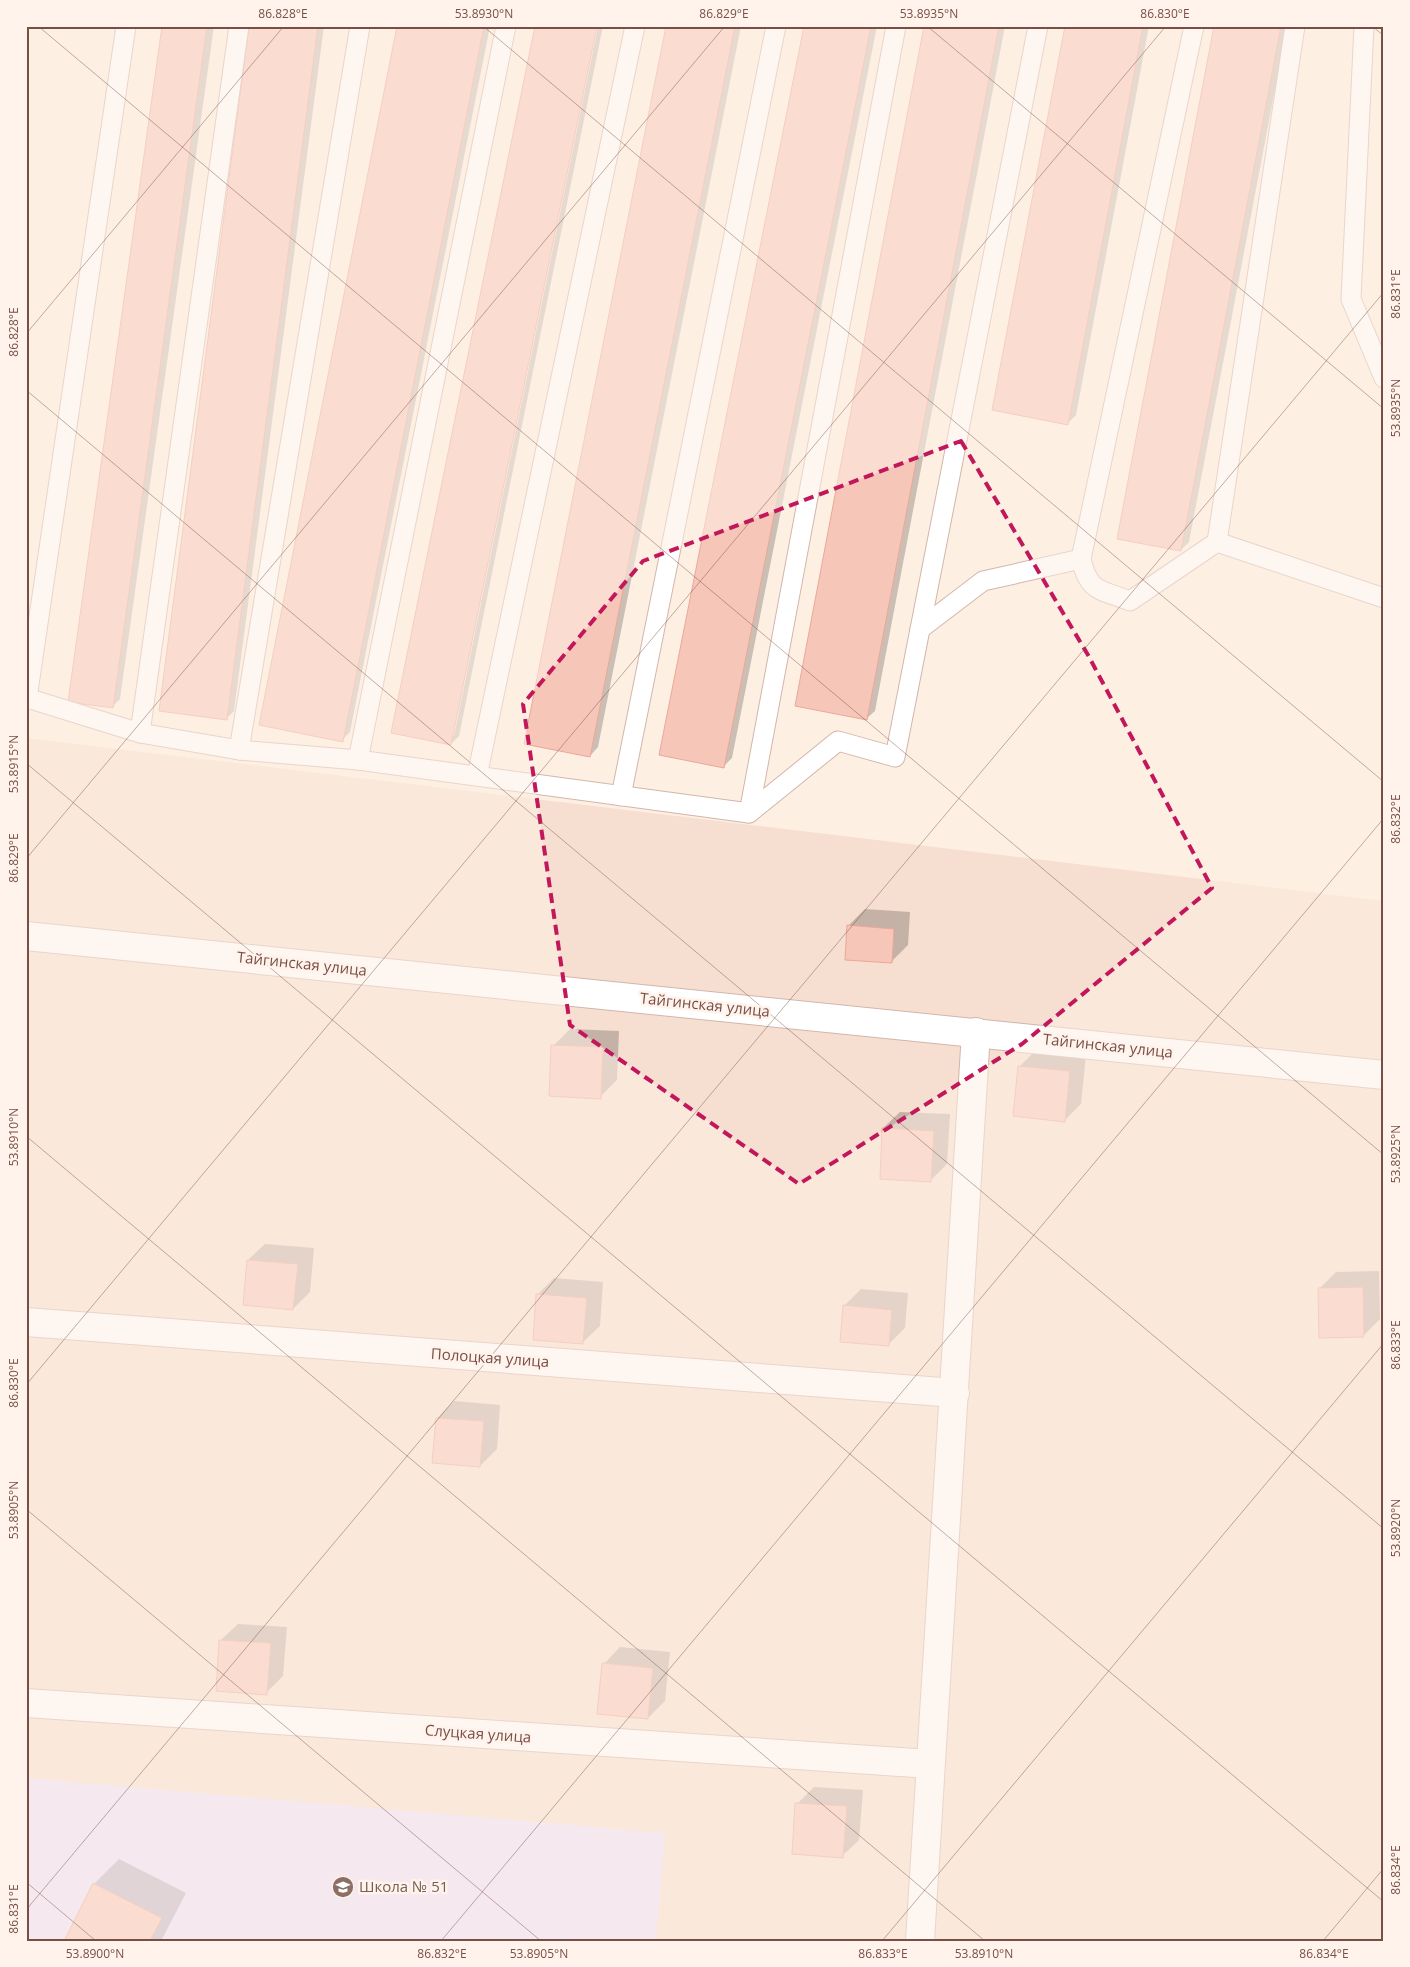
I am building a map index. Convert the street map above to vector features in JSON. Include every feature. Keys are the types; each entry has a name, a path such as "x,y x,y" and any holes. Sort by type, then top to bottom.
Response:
{"street":[{"name":"Тайгинская улица","path":"26,936 1384,1075"},
{"path":"920,1941 976,1032"},
{"name":"Полоцкая улица","path":"26,1322 955,1393"},
{"name":"Слуцкая улица","path":"26,1703 930,1764"}],"lane":[{"path":"126,26 27,698 140,733 239,750 358,760 749,813 838,741 895,757 1038,26"},
{"path":"140,733 239,26"},
{"path":"239,750 360,26"},
{"path":"358,760 506,26"},
{"path":"477,776 635,26"},
{"path":"621,796 776,26"},
{"path":"749,813 896,26"},
{"path":"1194,26 1081,559 1085,578 1095,588 1130,601 1217,542 1295,26"},
{"path":"1364,26 1351,299 1384,378"},
{"path":"1217,542 1384,598"},
{"path":"920,629 983,581 1081,559"}],"highlighted area":[{"path":"961,441 1088,655 1212,888 1022,1044 799,1184 570,1025 523,704 643,561"}],"shaded area":[{"path":"26,738 1384,901 1384,1941 26,1941"},
{"name":"Школа № 51","path":"26,1778 665,1833 656,1941 26,1941"}],"building":[{"path":"162,26 207,26 113,708 68,702"},
{"path":"249,26 318,26 227,720 159,711"},
{"path":"397,26 484,26 343,742 259,725"},
{"path":"535,26 597,26 451,745 391,733"},
{"path":"666,26 735,26 590,757 524,744"},
{"path":"804,26 871,26 724,768 659,755"},
{"path":"924,26 999,26 867,720 795,706"},
{"path":"1065,26 1143,26 1068,425 992,410"},
{"path":"1214,26 1281,26 1181,551 1117,539"},
{"path":"847,925 894,929 892,963 845,960"},
{"path":"551,1045 603,1047 601,1099 549,1096"},
{"path":"1018,1066 1070,1071 1065,1122 1013,1116"},
{"path":"882,1128 934,1131 931,1182 880,1179"},
{"path":"247,1260 298,1264 293,1310 243,1305"},
{"path":"1363,1287 1364,1337 1319,1338 1318,1288"},
{"path":"536,1294 587,1298 583,1344 533,1340"},
{"path":"843,1305 892,1310 889,1346 840,1342"},
{"path":"436,1418 484,1421 480,1467 432,1463"},
{"path":"219,1640 271,1643 267,1695 216,1691"},
{"path":"602,1663 653,1668 648,1719 597,1714"},
{"path":"795,1803 847,1806 843,1858 792,1854"},
{"path":"93,1883 162,1918 150,1941 64,1941"}],"place":[{"name":"Школа № 51","path":"343,1887"}]}
